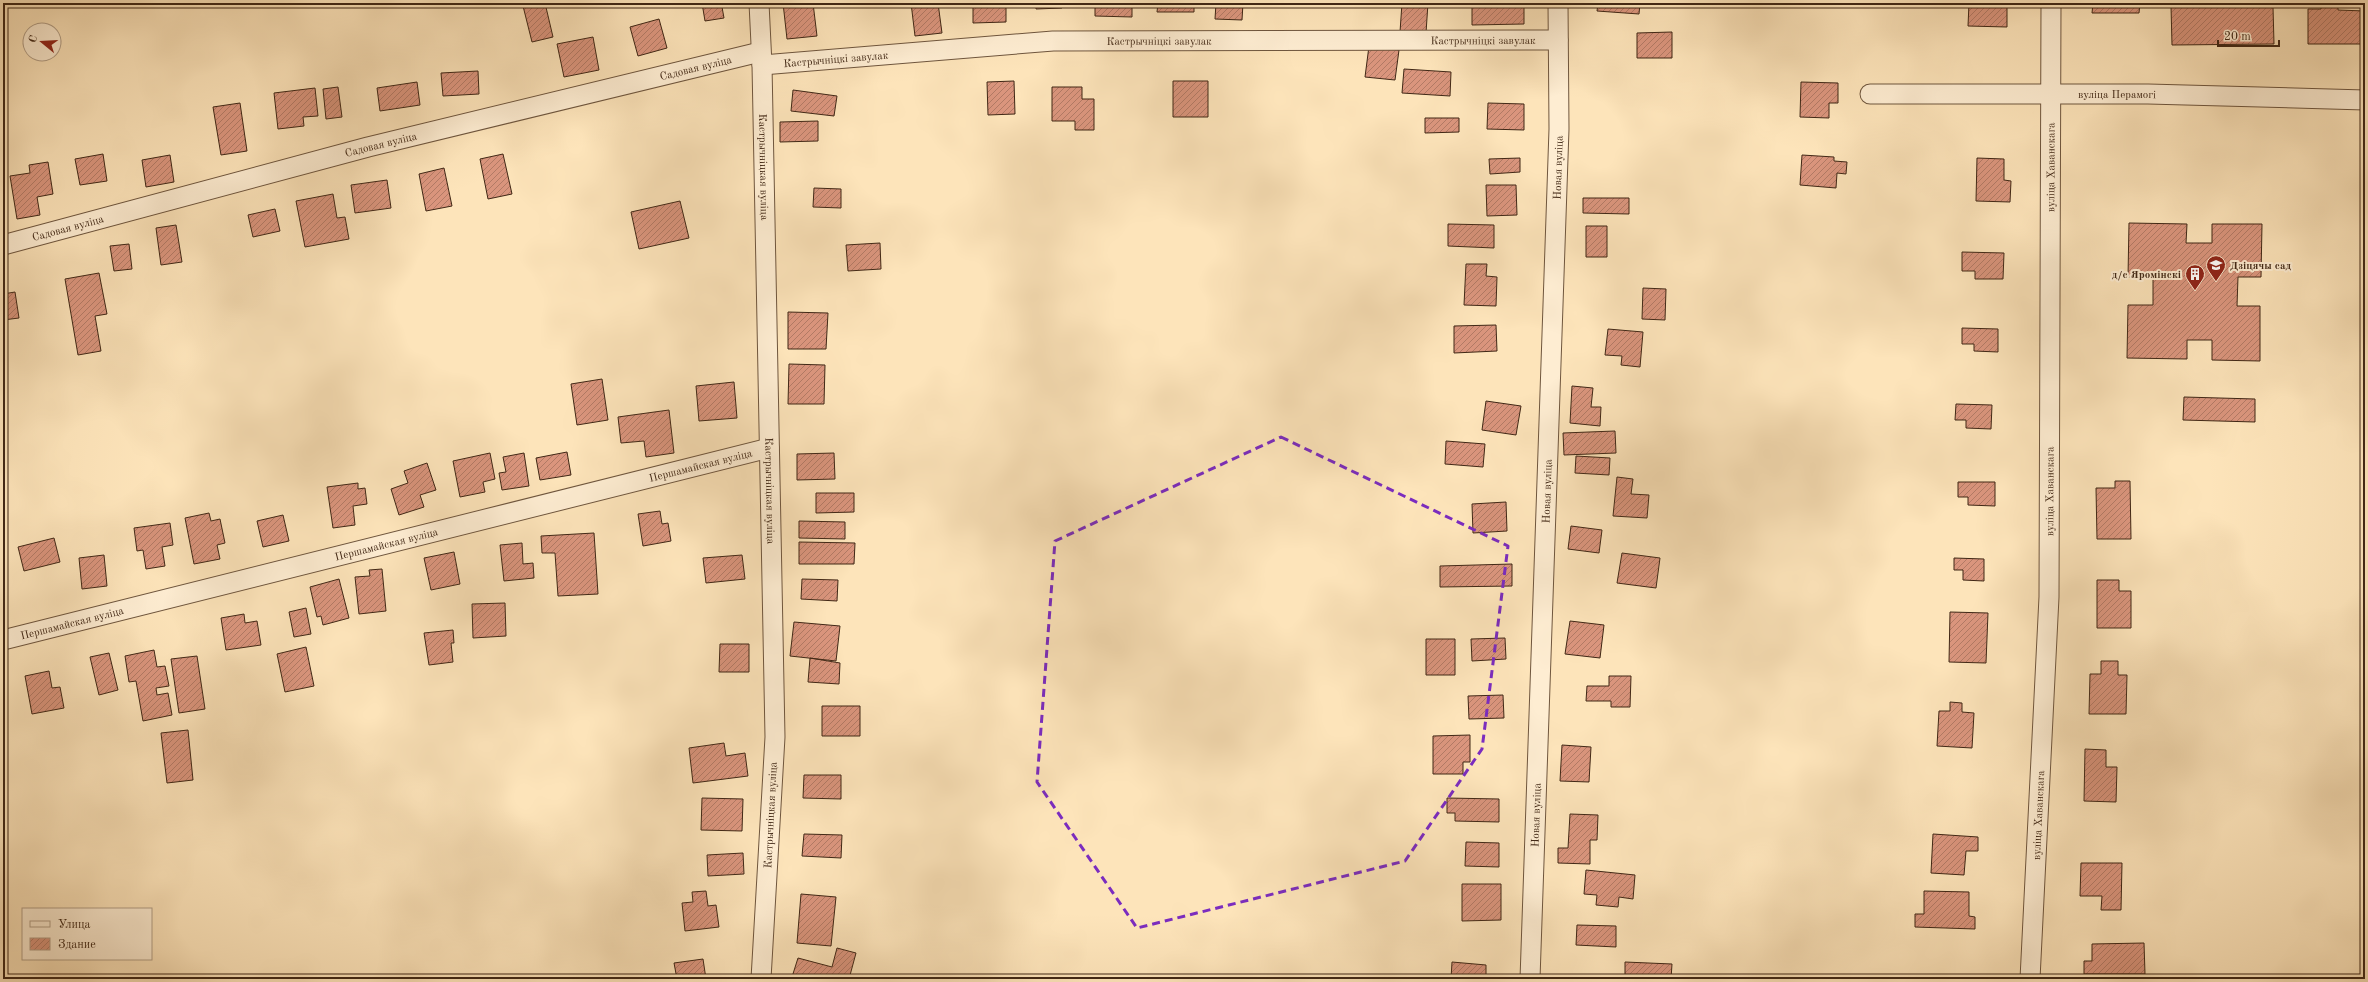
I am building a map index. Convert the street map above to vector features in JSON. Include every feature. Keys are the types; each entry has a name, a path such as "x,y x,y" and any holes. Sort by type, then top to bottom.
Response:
{"street":[{"name":"Кастрычніцкая вуліца","path":"759,3 775,737 761,979"},
{"name":"Новая вуліца","path":"1530,979 1559,129 1558,3"},
{"name":"вуліца Хаванскага","path":"2030,979 2049,597 2049,94 2051,3"},
{"name":"Кастрычніцкі завулак","path":"761,58 1053,41 1558,40"},
{"name":"Садовая вуліца","path":"3,245 368,147 761,58"},
{"name":"вуліца Перамогі","path":"1870,94 2148,94 2365,100"},
{"name":"Першамайская вуліца","path":"3,640 769,448"}],"highlighted area":[{"path":"1281,437 1508,546 1482,749 1405,861 1137,928 1037,782 1055,541"}],"building":[{"path":"545,3 553,37 532,42 523,6"},
{"path":"702,3 734,3 734,5 722,7 724,18 705,21"},
{"path":"783,3 813,3 817,36 787,39"},
{"path":"911,3 938,3 942,33 915,36"},
{"path":"973,3 1006,3 1006,22 973,23"},
{"path":"1036,3 1061,3 1062,8 1036,9"},
{"path":"1095,3 1132,3 1132,17 1095,16"},
{"path":"1158,3 1194,3 1194,12 1157,12"},
{"path":"1216,3 1243,3 1242,20 1215,19"},
{"path":"1402,3 1428,3 1426,33 1400,32"},
{"path":"1472,3 1524,3 1524,24 1472,25"},
{"path":"1598,3 1640,3 1639,14 1597,11"},
{"path":"1969,3 2007,5 2007,27 1968,26"},
{"path":"2093,3 2140,3 2139,13 2092,13"},
{"path":"2188,3 2207,3 2207,7 2241,6 2241,3 2257,3 2257,7 2273,7 2274,44 2172,45 2171,6 2188,5"},
{"path":"2321,5 2338,5 2338,10 2365,11 2365,44 2308,44 2308,9 2321,9"},
{"path":"659,19 667,48 638,56 630,27"},
{"path":"1672,32 1672,58 1637,58 1637,33"},
{"path":"593,37 599,70 564,77 557,44"},
{"path":"1369,46 1399,50 1395,80 1365,77"},
{"path":"1404,69 1451,72 1450,96 1402,93"},
{"path":"478,71 479,94 443,96 441,73"},
{"path":"1014,81 1015,114 988,115 987,82"},
{"path":"1173,81 1208,81 1208,117 1173,117"},
{"path":"417,82 420,105 380,111 377,88"},
{"path":"1801,82 1838,83 1838,103 1829,103 1829,118 1800,117"},
{"path":"338,87 342,117 326,119 323,89"},
{"path":"1052,87 1082,87 1082,99 1094,99 1094,130 1075,130 1075,121 1052,121"},
{"path":"315,88 318,116 303,117 304,126 278,129 274,93"},
{"path":"793,90 837,96 834,116 791,111"},
{"path":"240,103 247,151 221,155 213,107"},
{"path":"1488,103 1524,104 1524,130 1487,129"},
{"path":"1425,118 1459,118 1459,132 1425,133"},
{"path":"818,121 818,141 780,142 780,122"},
{"path":"103,154 107,181 80,185 75,159"},
{"path":"503,154 512,194 488,199 480,159"},
{"path":"170,155 174,182 146,187 142,160"},
{"path":"1802,155 1834,157 1834,161 1847,162 1846,174 1837,173 1836,188 1800,185"},
{"path":"1520,158 1520,172 1490,174 1489,159"},
{"path":"1977,158 2004,159 2004,180 2011,181 2010,202 1976,201"},
{"path":"48,162 53,194 37,197 40,215 17,219 10,176 30,173 29,165"},
{"path":"444,168 452,206 426,211 419,174"},
{"path":"387,180 391,208 355,213 351,185"},
{"path":"1486,185 1516,185 1517,215 1487,216"},
{"path":"814,188 841,189 841,208 813,207"},
{"path":"333,194 337,218 345,217 349,239 305,247 296,201"},
{"path":"1583,198 1629,198 1629,214 1583,213"},
{"path":"680,201 689,238 639,249 631,212"},
{"path":"275,209 280,231 253,237 248,215"},
{"name":"д/с Яромінскі","path":"2129,223 2187,224 2186,243 2212,243 2212,224 2262,224 2261,277 2238,277 2237,306 2260,306 2260,361 2212,360 2212,340 2187,340 2187,359 2127,358 2128,305 2153,305 2153,277 2128,277"},
{"path":"1448,224 1494,225 1494,248 1448,246"},
{"path":"176,225 182,262 161,265 156,228"},
{"path":"1586,226 1607,226 1607,257 1586,257"},
{"path":"880,243 881,269 848,271 846,245"},
{"path":"129,244 132,269 114,271 110,246"},
{"path":"1962,252 2004,253 2003,279 1975,279 1975,271 1962,271"},
{"path":"1466,264 1487,264 1486,276 1497,277 1496,306 1464,305"},
{"path":"99,273 107,314 95,316 101,351 78,355 65,279"},
{"path":"1643,288 1666,289 1665,320 1642,319"},
{"path":"15,292 19,318 3,320 3,294"},
{"path":"788,312 828,313 826,349 788,349"},
{"path":"1496,325 1497,351 1454,353 1454,326"},
{"path":"1962,328 1998,329 1998,352 1974,351 1974,344 1962,344"},
{"path":"1608,329 1643,332 1640,367 1621,365 1622,356 1605,355"},
{"path":"789,364 825,365 824,404 788,404"},
{"path":"602,379 608,420 577,425 571,384"},
{"path":"734,382 737,418 699,421 696,386"},
{"path":"1572,386 1593,388 1591,407 1601,407 1600,426 1570,423"},
{"path":"2184,397 2255,399 2255,422 2183,420"},
{"path":"1486,401 1521,406 1516,435 1482,430"},
{"path":"1956,404 1992,405 1991,429 1966,428 1966,420 1955,420"},
{"path":"669,410 674,453 646,457 644,441 621,443 618,417"},
{"path":"1615,431 1616,453 1564,455 1563,433"},
{"path":"1446,441 1485,444 1483,467 1445,464"},
{"path":"567,452 571,475 540,480 536,458"},
{"path":"490,453 495,479 483,482 485,492 460,497 453,461"},
{"path":"524,453 529,486 502,490 499,473 506,472 503,457"},
{"path":"834,453 835,479 797,480 797,454"},
{"path":"1576,456 1610,458 1609,475 1575,473"},
{"path":"427,463 436,490 420,495 424,507 399,515 391,489 408,483 404,471"},
{"path":"1617,477 1633,479 1631,494 1649,495 1647,518 1613,516"},
{"path":"2115,481 2130,481 2131,539 2097,539 2096,488 2115,488"},
{"path":"1958,482 1995,482 1995,506 1968,505 1968,497 1958,497"},
{"path":"358,483 358,489 365,488 367,504 353,506 355,525 333,528 327,487"},
{"path":"816,493 854,493 854,512 816,513"},
{"path":"1506,502 1507,531 1473,533 1472,504"},
{"path":"660,511 662,524 668,523 671,541 643,546 638,514"},
{"path":"209,513 211,521 220,519 225,543 217,545 220,559 194,564 185,518"},
{"path":"283,515 289,541 263,547 257,521"},
{"path":"799,521 845,522 845,539 799,538"},
{"path":"170,523 173,545 162,547 165,566 146,569 143,550 137,551 134,528"},
{"path":"1571,526 1602,530 1599,553 1568,549"},
{"path":"594,533 598,594 558,596 555,553 542,553 541,536"},
{"path":"54,538 60,562 24,571 18,547"},
{"path":"799,542 855,543 854,564 799,564"},
{"path":"522,543 523,564 533,563 534,578 504,581 500,545"},
{"path":"454,552 460,584 431,590 424,558"},
{"path":"1622,553 1660,558 1656,588 1617,583"},
{"path":"104,555 107,586 82,589 79,558"},
{"path":"742,555 745,579 706,583 703,558"},
{"path":"1954,558 1984,559 1984,581 1963,580 1963,570 1954,570"},
{"path":"1512,564 1512,586 1440,587 1440,566"},
{"path":"382,569 386,611 359,614 355,577 370,576 369,570"},
{"path":"339,579 349,618 323,625 321,616 317,617 310,587"},
{"path":"802,579 838,580 837,601 801,599"},
{"path":"2097,580 2119,580 2119,591 2131,591 2131,628 2097,628"},
{"path":"505,603 506,636 473,638 472,604"},
{"path":"306,608 311,634 294,637 289,612"},
{"path":"1950,612 1988,613 1986,663 1949,662"},
{"path":"244,614 245,623 257,621 261,645 226,650 221,618"},
{"path":"1570,621 1604,625 1600,658 1565,654"},
{"path":"794,622 840,626 836,661 790,656"},
{"path":"453,630 454,643 451,643 453,662 429,665 424,633"},
{"path":"1505,638 1506,659 1472,661 1471,639"},
{"path":"1426,639 1455,639 1455,675 1426,675"},
{"path":"720,644 749,644 749,672 719,672"},
{"path":"306,647 314,686 285,692 277,654"},
{"path":"154,650 157,667 165,666 169,686 156,688 157,695 168,693 172,715 143,721 136,681 129,682 125,656"},
{"path":"109,653 118,690 99,695 90,657"},
{"path":"197,656 205,709 179,713 171,659"},
{"path":"810,658 840,663 839,684 808,682"},
{"path":"2101,661 2118,661 2118,675 2127,675 2126,714 2089,714 2090,674 2101,674"},
{"path":"49,671 52,688 60,687 64,708 32,714 25,676"},
{"path":"1609,676 1631,676 1630,707 1611,707 1611,701 1586,701 1587,686 1609,686"},
{"path":"1503,695 1504,718 1469,719 1468,696"},
{"path":"1950,702 1962,703 1962,712 1974,713 1972,748 1937,746 1939,711 1950,711"},
{"path":"822,706 860,706 860,736 822,736"},
{"path":"188,730 193,780 167,783 161,733"},
{"path":"1470,735 1470,762 1463,762 1463,774 1433,774 1433,736"},
{"path":"724,743 726,756 745,753 748,776 693,783 689,748"},
{"path":"1562,745 1591,747 1589,782 1560,781"},
{"path":"2085,749 2106,750 2106,767 2117,767 2116,802 2084,801"},
{"path":"804,775 841,775 841,799 803,798"},
{"path":"702,798 743,799 742,831 701,830"},
{"path":"1447,798 1499,799 1499,822 1455,821 1455,813 1447,813"},
{"path":"1570,814 1598,815 1597,840 1590,840 1590,864 1558,863 1558,848 1568,848"},
{"path":"804,834 842,835 841,858 802,856"},
{"path":"1933,834 1978,837 1978,851 1966,851 1964,875 1931,873"},
{"path":"1466,842 1499,843 1499,867 1465,866"},
{"path":"743,853 744,874 708,876 707,855"},
{"path":"2081,863 2122,863 2121,910 2101,910 2102,896 2080,896"},
{"path":"1586,870 1635,875 1633,899 1619,897 1618,907 1596,905 1597,895 1584,894"},
{"path":"1462,884 1501,884 1501,920 1462,921"},
{"path":"706,891 708,906 716,905 719,927 685,931 682,903 693,902 692,892"},
{"path":"1924,891 1969,892 1969,916 1975,917 1975,929 1915,927 1915,914 1924,914"},
{"path":"801,894 836,897 831,946 797,943"},
{"path":"1577,925 1616,926 1616,947 1576,945"},
{"path":"2144,943 2145,974 2084,974 2084,961 2092,961 2092,944"},
{"path":"837,948 856,953 849,979 799,979 792,977 798,958 832,967"},
{"path":"703,959 706,979 677,979 674,963"},
{"path":"1452,962 1486,965 1486,979 1451,979"},
{"path":"1625,962 1672,964 1671,979 1625,979"}],"place":[{"name":"Дзіцячы сад","path":"2216,282"},
{"name":"д/с Яромінскі","path":"2195,291"}]}
